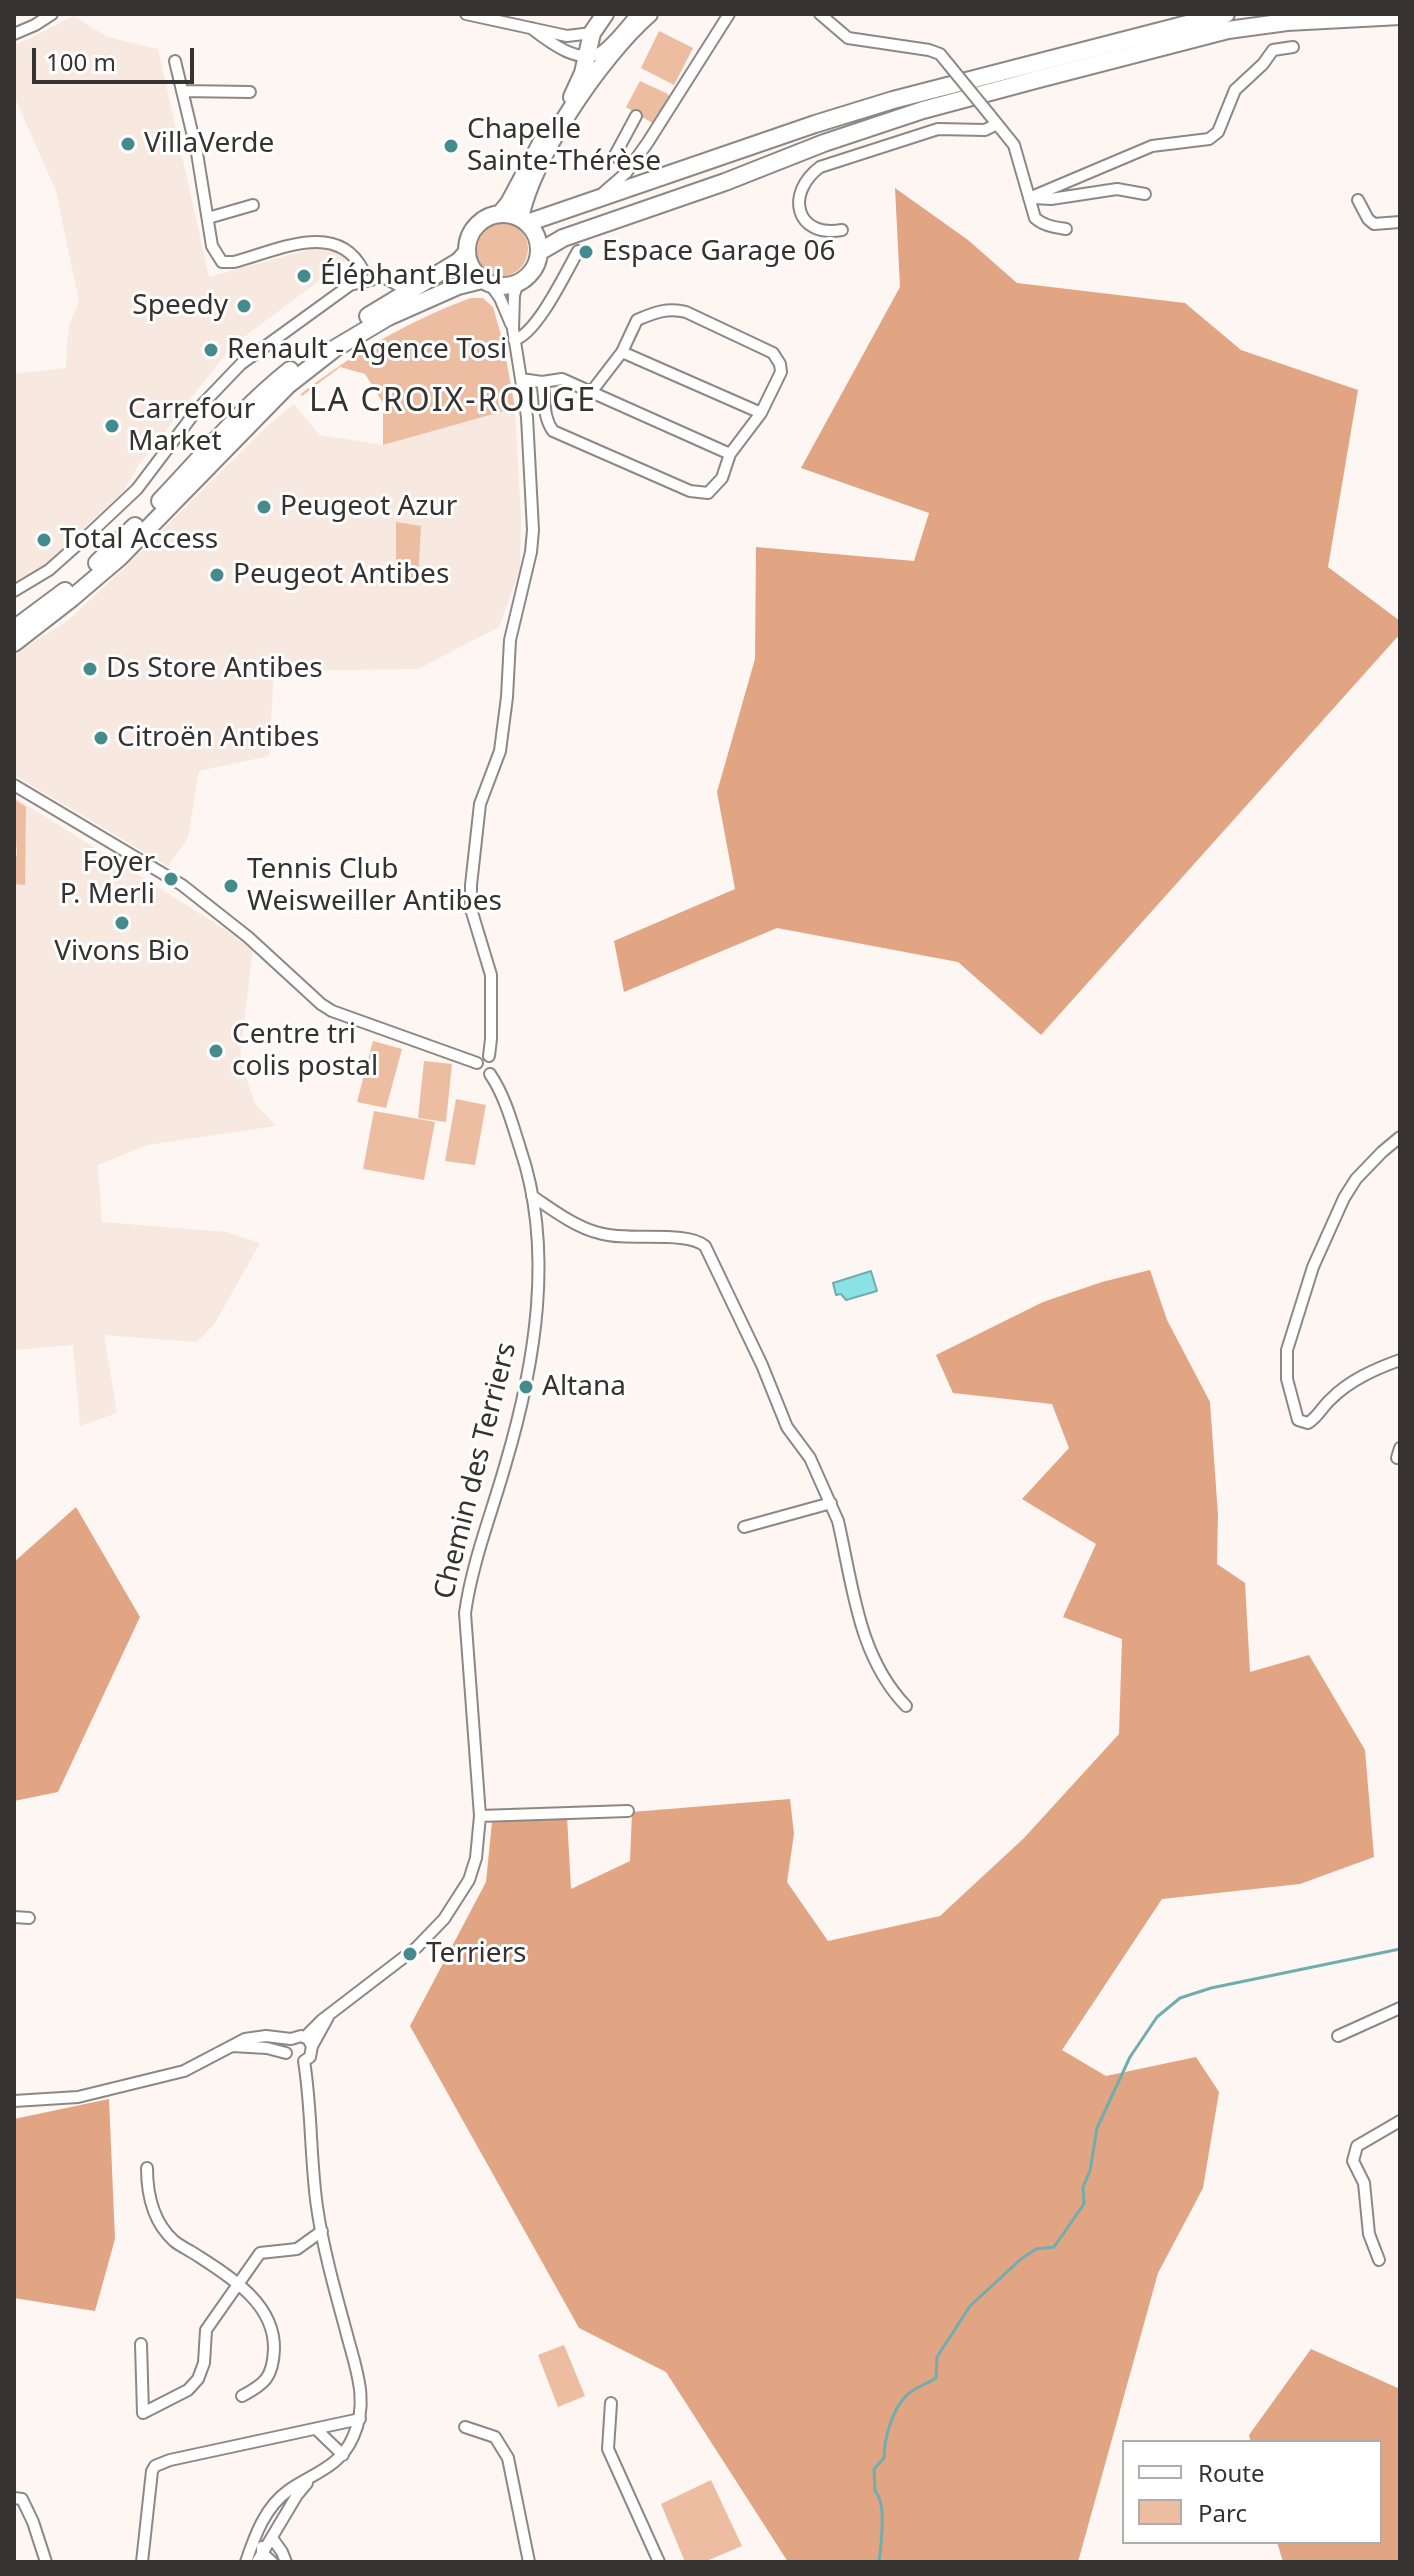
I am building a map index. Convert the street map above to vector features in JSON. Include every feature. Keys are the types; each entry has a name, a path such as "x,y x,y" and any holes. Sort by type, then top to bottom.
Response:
{"main road":[{"path":"486,282 471,267 468,241 480,222 500,214 509,203 548,131 574,94 583,73 592,33 605,14"},
{"path":"524,221 532,183 557,133 595,78 649,14"},
{"path":"524,221 893,100 1226,14"},
{"path":"539,252 563,238 725,182 824,143 980,94 1228,30 1287,22 1400,16"},
{"path":"14,643 119,558 288,385 334,349 388,317 447,290 486,282 504,286 518,283 528,276 536,265 539,252 534,232 524,221 500,214"},
{"path":"14,629 106,555 275,383 331,338 459,261 467,252"}],"street":[{"path":"14,34 52,14"},
{"path":"466,14 567,36 592,33"},
{"path":"531,28 569,52 586,56 602,52 637,14"},
{"path":"590,201 615,184 629,169 729,14"},
{"path":"820,14 848,38 940,54 1014,145 1035,218 1040,223 1066,229"},
{"path":"1029,198 1152,146 1209,139 1218,132 1235,90 1273,50 1293,47"},
{"path":"175,61 197,153 212,246 222,262 234,262 315,240 341,245 351,251 363,270 374,272 398,285 432,277"},
{"path":"182,91 250,92"},
{"path":"629,169 615,155 636,116"},
{"path":"842,230 826,232 808,225 798,208 799,194 806,177 820,167 938,129 985,130 997,124"},
{"path":"1029,198 1051,199 1117,189 1145,194"},
{"path":"1358,200 1374,224 1400,222"},
{"path":"208,218 253,205"},
{"path":"486,282 500,298 514,334 521,338 535,324 578,251"},
{"path":"14,591 49,570 137,489 196,411 241,364 355,283 363,270"},
{"path":"355,283 383,277"},
{"path":"489,1056 480,1058 477,1063 479,1072 484,1075 495,1070 496,1065 489,1056 491,975 471,909 471,885 480,804 500,751 510,640 531,552 533,530 529,441 514,334 514,295 518,283"},
{"path":"542,382 546,400 544,412 553,431 690,491 708,493 722,478 730,454 761,413 781,372 773,353 677,309 659,311 637,320 622,352 592,391"},
{"path":"622,352 761,413"},
{"path":"521,379 542,382 562,379 730,454"},
{"path":"14,785 182,885 248,937 316,1001 332,1011 477,1063"},
{"name":"Chemin des Terriers","path":"308,2042 329,2016 410,1954 444,1919 469,1880 476,1858 480,1816 465,1613 469,1584 506,1464 531,1363 538,1245 528,1170 500,1088 490,1074"},
{"path":"1400,1137 1356,1179 1344,1198 1313,1267 1287,1350 1287,1379 1298,1420 1308,1423 1327,1402 1359,1377 1400,1360"},
{"path":"532,1196 581,1226 599,1233 634,1239 689,1238 705,1246 762,1365 787,1427 810,1458 831,1503 838,1521 866,1646 891,1691 906,1706"},
{"path":"744,1527 831,1503"},
{"path":"480,1816 628,1811"},
{"path":"14,1917 29,1918"},
{"path":"1338,2036 1400,2008"},
{"path":"14,2101 78,2097 179,2072 245,2039 266,2036 291,2039"},
{"path":"230,2046 267,2048 286,2053 293,2061 304,2061 310,2057 308,2042 297,2036 287,2043 286,2053"},
{"path":"246,2562 258,2529 273,2505 289,2490 311,2479 343,2455 360,2419 358,2371 317,2208 310,2095 304,2061"},
{"path":"1379,2260 1369,2234 1364,2183 1353,2161 1353,2153 1357,2146 1400,2121"},
{"path":"147,2168 147,2190 157,2219 174,2241 239,2282 263,2311 274,2338 273,2363 263,2385 242,2396"},
{"path":"141,2344 143,2413 188,2390 198,2379 204,2363 206,2330 260,2253 297,2249 322,2231"},
{"path":"611,2403 608,2449 659,2562"},
{"path":"142,2562 155,2466 170,2460 360,2419"},
{"path":"465,2427 495,2437 508,2458 529,2562"},
{"path":"317,2430 343,2455"},
{"path":"263,2549 297,2495 311,2479"},
{"path":"14,2498 22,2499 46,2562"},
{"path":"258,2529 263,2549 272,2562"},
{"path":"251,2549 282,2552 286,2562"}],"shaded area":[{"path":"74,16 107,37 158,49 209,277 315,248 338,250 348,259 232,346 138,466 124,491 42,567 14,584 14,374 66,368 70,323 79,302 56,191 14,96 14,46"},
{"path":"895,188 968,240 1017,283 1185,303 1241,350 1358,390 1328,567 1400,621 1400,634 1041,1035 958,962 777,928 624,992 614,941 735,889 717,792 755,659 756,547 914,561 929,513 801,468 900,287"},
{"path":"294,404 320,435 383,445 515,408 521,519 520,569 499,627 418,669 274,671 269,756 199,771 188,838 168,866 14,775 14,654 66,622 264,429"},
{"path":"14,797 253,947 240,1059 255,1104 276,1126 147,1145 98,1165 102,1222 226,1232 260,1243 215,1323 197,1342 104,1335 117,1413 80,1426 73,1345 14,1350"},
{"path":"1150,1270 1167,1320 1210,1402 1218,1515 1217,1564 1245,1583 1250,1672 1309,1655 1365,1750 1374,1857 1300,1884 1162,1899 1062,2050 1106,2076 1196,2057 1219,2092 1203,2188 1158,2273 1078,2562 788,2562 666,2372 579,2328 410,2026 486,1882 492,1822 567,1817 571,1889 630,1861 632,1812 790,1799 794,1834 787,1882 828,1941 940,1916 1024,1838 1119,1734 1122,1639 1063,1617 1096,1544 1022,1499 1069,1448 1052,1404 953,1393 936,1355 1043,1302"},
{"path":"76,1507 140,1617 58,1792 14,1801 14,1562"},
{"path":"109,2099 115,2239 95,2311 14,2298 14,2119"},
{"path":"1311,2349 1400,2389 1400,2562 1283,2562 1278,2544 1382,2544 1382,2440 1250,2440 1249,2435"}],"green space":[{"path":"659,31 693,48 674,85 641,68"},
{"path":"640,81 668,94 670,99 654,124 626,107"},
{"path":"500,221 520,229 528,249 520,269 500,277 480,269 472,249 480,229"},
{"path":"471,298 483,298 493,307 515,408 383,445 383,403 365,374 340,367 302,396 320,379 382,339"},
{"path":"396,522 421,526 418,579 396,580"},
{"path":"14,799 26,807 25,885 14,884 17,855"},
{"path":"373,1041 402,1049 386,1108 357,1102"},
{"path":"424,1061 452,1064 446,1122 418,1118"},
{"path":"456,1099 486,1105 475,1165 445,1161"},
{"path":"374,1111 435,1122 424,1180 363,1169"},
{"path":"564,2345 585,2396 558,2407 538,2355"},
{"path":"711,2480 742,2546 704,2562 685,2562 661,2504"}],"water":[{"path":"871,1271 877,1291 846,1300 841,1294 836,1295 833,1283"}],"waterway":[{"path":"879,2562 882,2514 875,2491 874,2469 884,2458 894,2415 908,2394 936,2378 937,2357 970,2306 1021,2259 1036,2249 1054,2247 1084,2204 1083,2187 1090,2171 1097,2128 1130,2057 1157,2017 1180,1998 1211,1988 1400,1949"}],"place":[{"name":"VillaVerde","path":"128,144"},
{"name":"Chapelle Sainte-Thérèse","path":"451,146"},
{"name":"Espace Garage 06","path":"586,252"},
{"name":"Éléphant Bleu","path":"304,276"},
{"name":"Speedy","path":"244,306"},
{"name":"Renault - Agence Tosi","path":"211,350"},
{"name":"Carrefour Market","path":"112,426"},
{"name":"Peugeot Azur","path":"264,507"},
{"name":"Total Access","path":"44,540"},
{"name":"Peugeot Antibes","path":"217,575"},
{"name":"Ds Store Antibes","path":"90,669"},
{"name":"Citroën Antibes","path":"101,738"},
{"name":"Foyer P. Merli","path":"171,879"},
{"name":"Tennis Club Weisweiller Antibes","path":"231,886"},
{"name":"Vivons Bio","path":"122,923"},
{"name":"Centre tri colis postal","path":"216,1051"},
{"name":"Altana","path":"526,1387"},
{"name":"Terriers","path":"410,1954"}],"district":[{"name":"LA CROIX-ROUGE","path":"453,402"}]}
